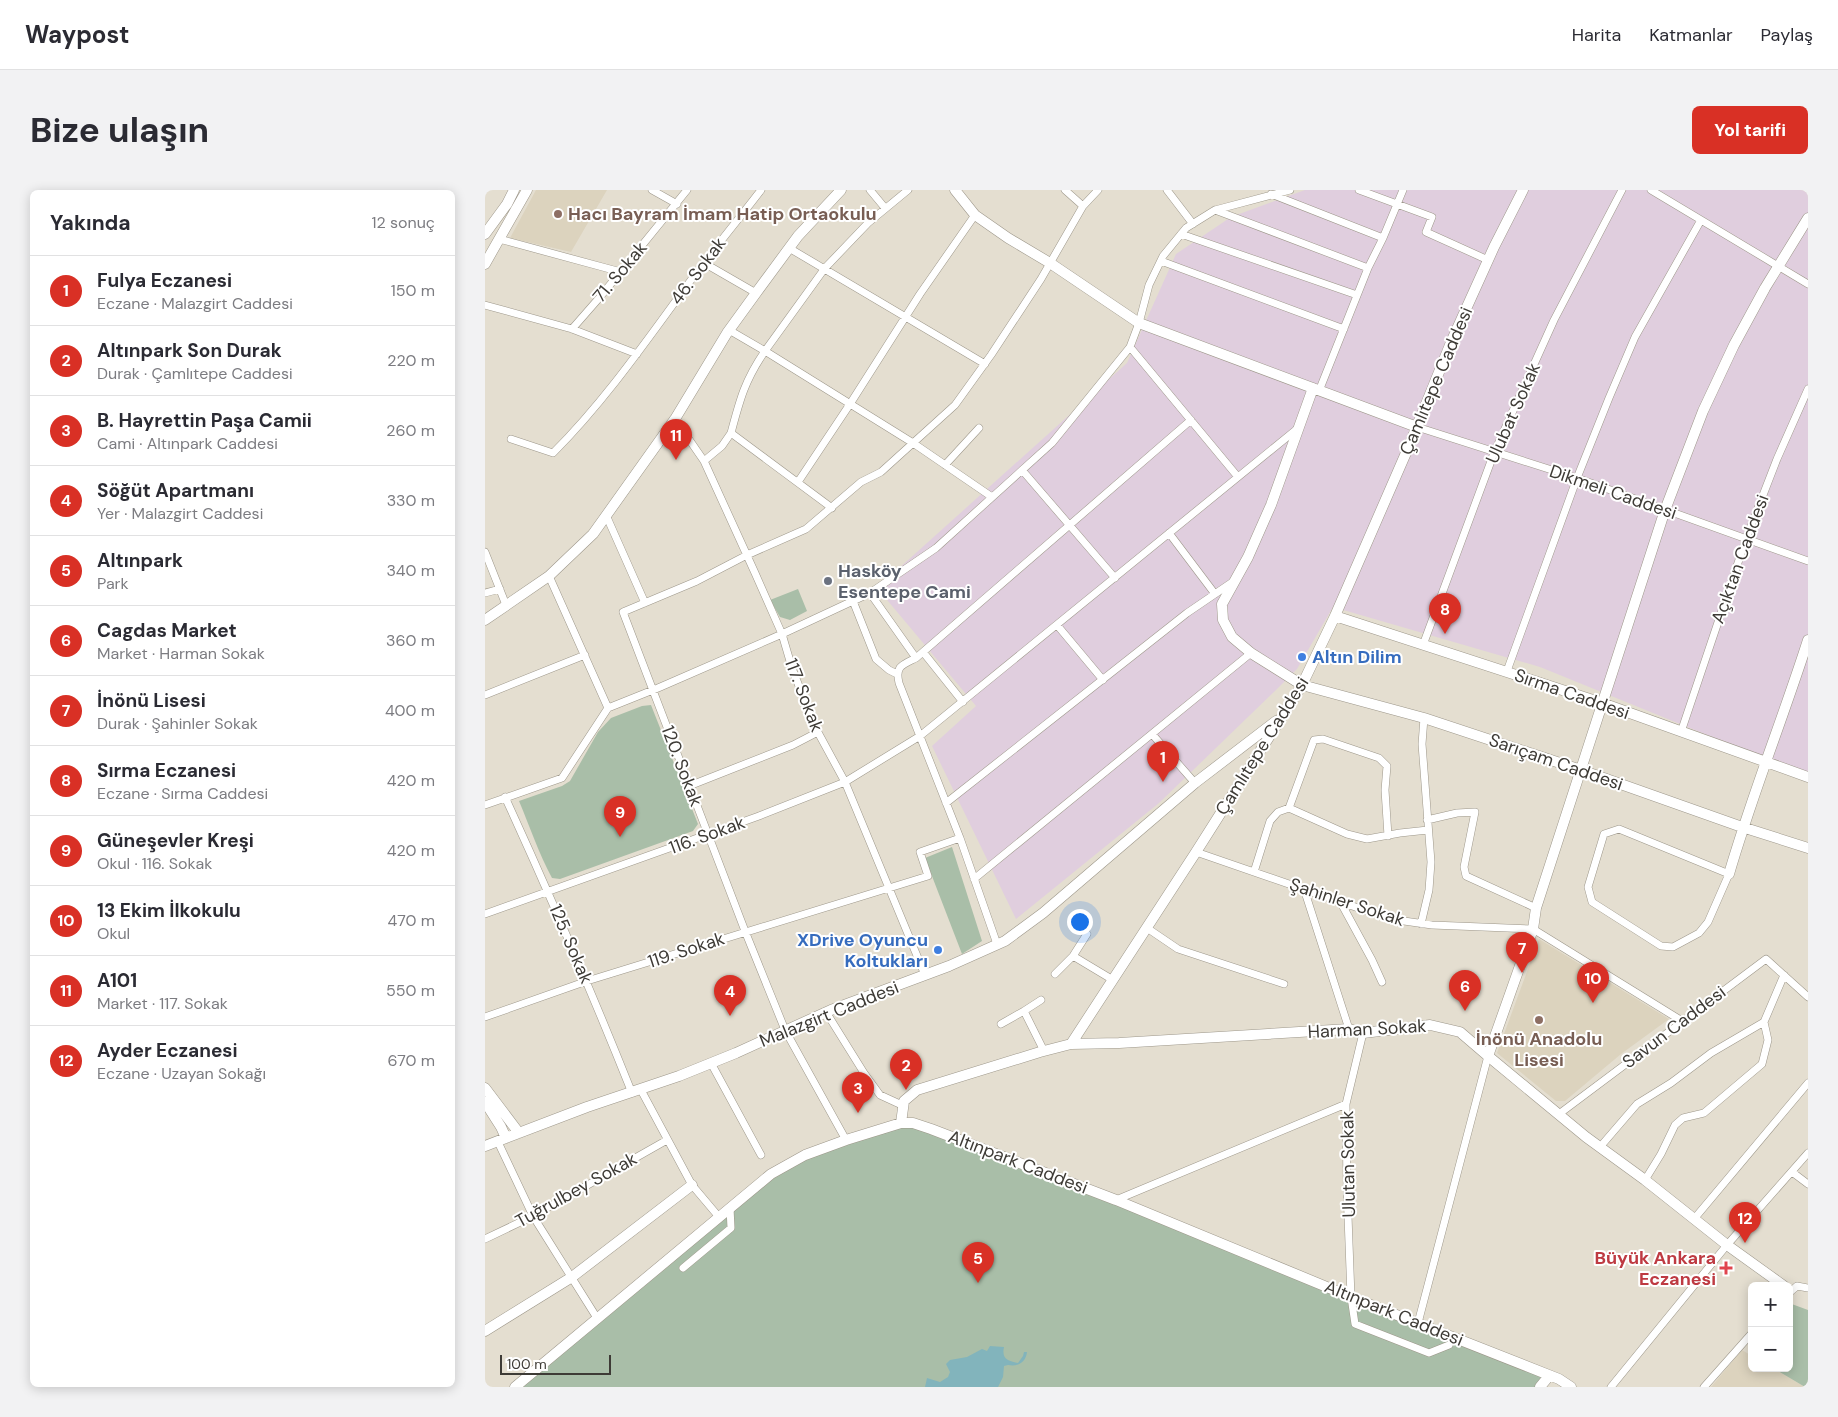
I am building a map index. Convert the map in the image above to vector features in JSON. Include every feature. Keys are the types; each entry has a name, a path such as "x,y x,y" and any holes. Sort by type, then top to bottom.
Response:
{"street":[{"path":"485,234 507,204 514,190"},
{"path":"485,264 527,190"},
{"path":"652,190 677,204"},
{"name":"71. Sokak","path":"571,329 621,272 687,190"},
{"name":"46. Sokak","path":"511,439 553,453 574,432 637,354 703,263 761,190"},
{"path":"485,620 549,576 593,534 675,419 729,330 789,248 811,221 841,190"},
{"path":"870,190 885,208"},
{"path":"704,461 722,446 731,433 751,372 825,268 868,223 908,190"},
{"path":"955,190 975,215 1139,323 1417,427"},
{"path":"1065,190 1083,206"},
{"path":"606,515 645,603 697,581 747,555 806,529 861,482 881,472 955,405 985,364 1050,263 1083,206 1098,190"},
{"path":"1167,190 1193,224"},
{"path":"485,805 562,778 608,708 782,634 871,593 936,548 1052,443 1130,347 1139,323 1149,285 1161,261 1186,228 1215,210 1290,190"},
{"path":"1359,190 1432,218 1425,232 1488,260"},
{"path":"1316,390 1403,190"},
{"name":"Çamlıtepe Caddesi","path":"1071,1044 1196,852 1302,684 1335,616 1417,427 1452,340 1488,260 1523,190"},
{"name":"Ulubat Sokak","path":"1423,645 1494,453 1554,320 1622,190"},
{"path":"1651,190 1808,284"},
{"path":"1271,194 1383,238"},
{"path":"1215,210 1368,268"},
{"path":"798,482 955,242 975,215"},
{"path":"1418,1323 1488,1056 1533,929 1536,908 1665,510 1703,411 1734,345 1808,218"},
{"path":"1507,671 1577,478 1635,337 1701,220"},
{"path":"1181,234 1357,295"},
{"path":"499,239 621,272"},
{"path":"789,248 907,316 985,364"},
{"path":"1161,261 1344,329"},
{"path":"703,263 756,293"},
{"path":"485,304 571,329 637,354"},
{"path":"729,330 913,443 992,497"},
{"path":"1130,347 1238,477"},
{"name":"Açıktan Caddesi","path":"1681,732 1746,539 1777,459 1808,389"},
{"name":"Sarıçam Caddesi","path":"1316,390 1299,427 1271,505 1248,557 1222,604 1223,620 1232,637 1251,653 1302,684 1423,718 1808,848"},
{"name":"117. Sokak","path":"675,419 704,461 747,555 782,634 792,668 818,732 845,782 925,975"},
{"path":"997,944 960,838 897,674 900,666 916,658 1191,420"},
{"name":"116. Sokak","path":"485,914 708,834 845,782 920,736 1299,427"},
{"name":"Dikmeli Caddesi","path":"1417,427 1577,478 1808,561"},
{"path":"945,465 979,428"},
{"path":"731,433 832,508"},
{"path":"1022,470 1115,578"},
{"path":"1169,533 1215,594"},
{"path":"485,552 506,605"},
{"path":"549,576 608,708"},
{"path":"946,803 1187,613 1236,579"},
{"path":"485,593 499,590"},
{"path":"871,593 916,658"},
{"path":"853,601 876,659 897,674"},
{"name":"120. Sokak","path":"645,603 623,612 745,931 785,1030 846,1140"},
{"name":"Sırma Caddesi","path":"1335,616 1602,703 1808,776"},
{"path":"1057,625 1103,680"},
{"path":"1729,874 1619,829 1605,834 1588,887 1593,902 1661,946 1673,947 1699,933 1708,922 1729,874 1742,827 1767,763 1808,640"},
{"path":"923,652 963,702"},
{"path":"974,879 1251,653"},
{"path":"485,695 585,655"},
{"name":"Malazgirt Caddesi","path":"485,1146 711,1063 826,1012 925,975 1005,941 1043,913 1195,783 1283,716"},
{"path":"1421,924 1429,890 1431,862 1422,744 1423,718"},
{"path":"689,786 793,745 818,732"},
{"path":"1152,734 1195,783"},
{"path":"1289,808 1314,740 1323,739 1379,758 1387,766 1385,790 1388,836"},
{"name":"125. Sokak","path":"505,797 549,891 637,1091 692,1185 719,1217"},
{"path":"1254,872 1270,822 1278,812 1289,808 1347,834 1367,840 1428,830"},
{"path":"1427,820 1457,813 1475,812 1464,867 1466,876 1536,908"},
{"name":"119. Sokak","path":"485,1016 587,981 745,931 928,876 920,852 960,838"},
{"name":"Şahinler Sokak","path":"1196,852 1390,919 1421,924 1533,929"},
{"path":"1304,890 1349,1030"},
{"path":"1341,903 1373,960 1382,982"},
{"path":"1147,928 1178,949 1284,984"},
{"path":"1533,929 1682,1021"},
{"path":"1055,974 1073,956 1087,934"},
{"path":"1073,956 1113,980"},
{"name":"Savun Caddesi","path":"1559,1114 1766,959 1784,975"},
{"path":"1645,1180 1661,1154 1675,1125 1683,1118 1705,1113 1761,1064 1768,1040 1764,1022 1784,975 1808,997"},
{"path":"1001,1024 1041,1000"},
{"path":"1025,1011 1044,1051"},
{"path":"826,1012 880,1095 904,1106"},
{"path":"1600,1147 1637,1104 1671,1083 1711,1053 1764,1022"},
{"name":"Harman Sokak","path":"1071,1044 1349,1030 1363,1033 1430,1025 1460,1032 1600,1147 1694,1218 1727,1246 1777,1282"},
{"name":"Ulutan Sokak","path":"1363,1033 1346,1104 1351,1297 1355,1324 1429,1353 1449,1346"},
{"path":"901,1123 905,1101 917,1090 1071,1044"},
{"path":"711,1063 761,1155"},
{"path":"1694,1218 1808,1083"},
{"path":"485,1088 519,1133"},
{"path":"485,1102 501,1127 502,1140 533,1216 597,1318"},
{"path":"1116,1200 1346,1104"},
{"name":"Altınpark Caddesi","path":"515,1387 771,1174 805,1155 901,1123 913,1123 931,1129 1116,1200 1559,1380 1571,1387"},
{"name":"Tuğrulbey Sokak","path":"485,1239 533,1216 667,1140"},
{"path":"1611,1387 1727,1246 1808,1153"},
{"path":"1792,1172 1808,1184"},
{"path":"485,1331 572,1278 692,1185"},
{"path":"679,1250 683,1269 731,1228 731,1208"},
{"path":"1793,1288 1797,1286 1808,1288"},
{"path":"1704,1387 1748,1338"},
{"path":"1540,1387 1549,1376"}],"shaded area":[{"name":"Hacı Bayram İmam Hatip Ortaokulu","path":"536,190 607,190 571,252 510,238"},
{"path":"1305,190 1808,190 1808,776 1540,667 1333,607 1297,669 1276,690 1159,803 1016,919 932,746 976,706 877,588 1127,363 1176,254 1231,217"},
{"path":"1539,939 1669,1019 1621,1054 1565,1101 1556,1101 1497,1053"},
{"path":"1742,1350 1748,1354 1748,1372 1780,1372 1805,1387 1711,1387"}],"green space":[{"path":"798,589 807,611 790,620 780,617 770,600"},
{"path":"651,705 698,824 693,831 560,879 552,878 519,801 562,786 570,781 598,732 611,718 642,706"},
{"path":"952,847 982,941 962,954 925,858"},
{"path":"913,1123 1549,1376 1540,1387 515,1387 771,1174 805,1155"},
{"path":"1793,1304 1808,1310 1808,1387 1780,1372 1793,1372"}],"water":[{"path":"990,1346 1004,1347 1005,1357 1018,1363 1024,1352 1027,1352 1025,1359 1021,1363 1004,1366 1003,1377 998,1387 925,1387 927,1378 940,1382 948,1377 950,1372 946,1364 950,1360 967,1357 982,1349 987,1351"}],"place":[{"name":"Hacı Bayram İmam Hatip Ortaokulu","path":"558,214"},
{"name":"A101","path":"676,460"},
{"name":"Hasköy Esentepe Cami","path":"828,581"},
{"name":"Sırma Eczanesi","path":"1445,634"},
{"name":"Altın Dilim","path":"1302,657"},
{"name":"Fulya Eczanesi","path":"1163,782"},
{"name":"Güneşevler Kreşi","path":"620,837"},
{"name":"XDrive Oyuncu Koltukları","path":"938,950"},
{"name":"İnönü Lisesi","path":"1522,973"},
{"name":"13 Ekim İlkokulu","path":"1593,1003"},
{"name":"Cagdas Market","path":"1465,1011"},
{"name":"Söğüt Apartmanı","path":"730,1016"},
{"name":"İnönü Anadolu Lisesi","path":"1539,1020"},
{"name":"Altınpark Son Durak","path":"906,1090"},
{"name":"B. Hayrettin Paşa Camii","path":"858,1113"},
{"name":"Ayder Eczanesi","path":"1745,1243"},
{"name":"Büyük Ankara Eczanesi","path":"1726,1268"},
{"name":"Altınpark","path":"978,1283"}]}
